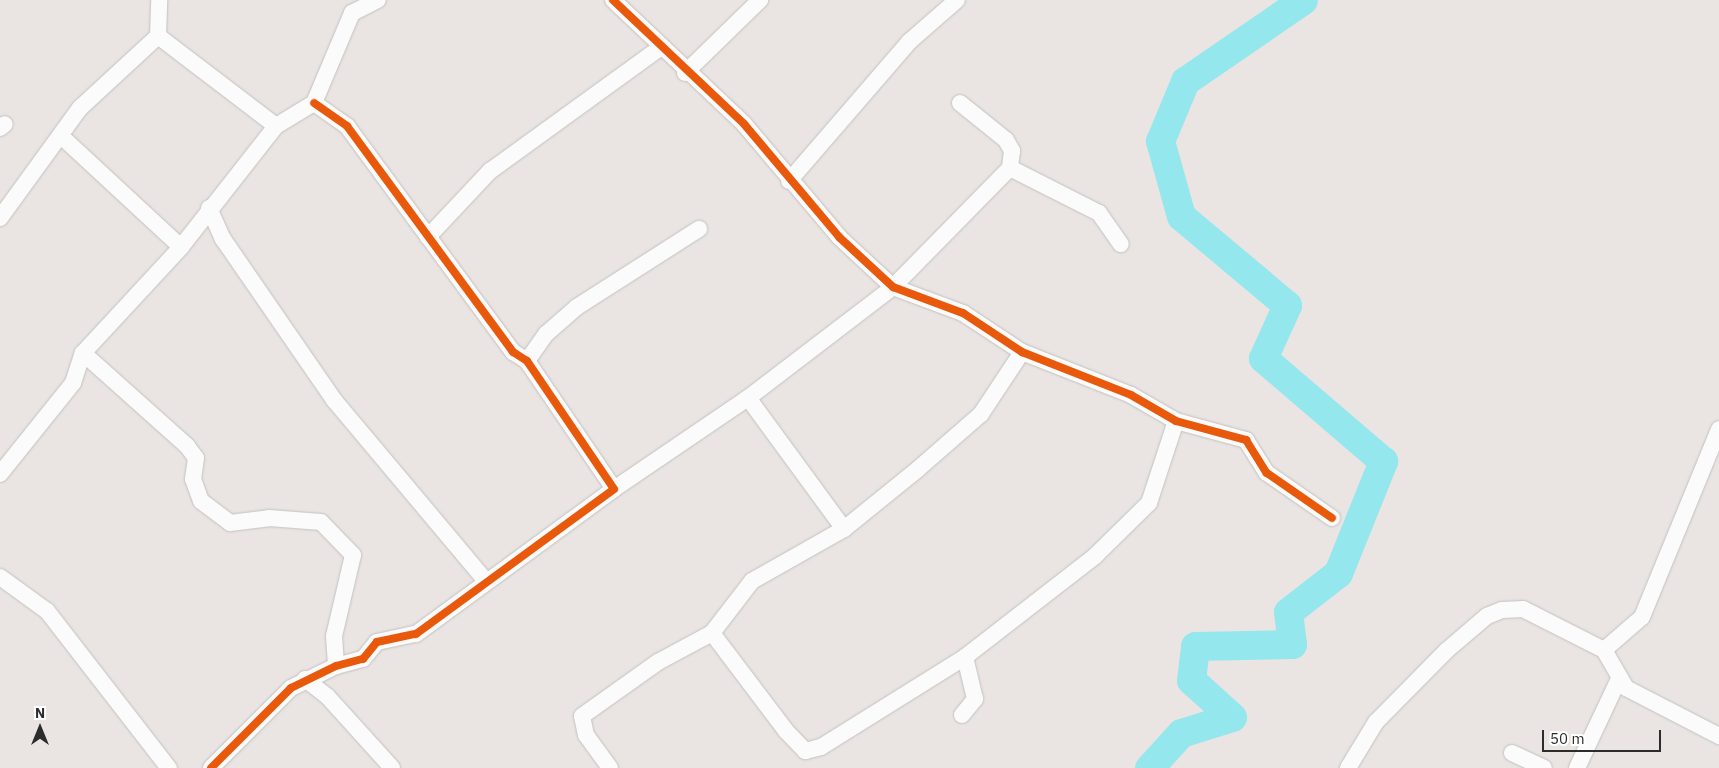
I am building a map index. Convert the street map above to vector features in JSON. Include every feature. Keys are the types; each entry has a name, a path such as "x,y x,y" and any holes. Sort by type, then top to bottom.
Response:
{"street":[{"path":"0,218 80,108 158,36 159,0"},
{"path":"0,474 73,383 83,353 181,247 209,208 276,126 314,103 352,13 378,0"},
{"path":"613,0 685,73 744,124 789,181 893,287 963,314 1022,352 1131,395 1176,421 1246,440 1267,473 1332,518"},
{"path":"685,73 760,0"},
{"path":"789,181 910,41 933,19 952,9 956,0"},
{"path":"158,36 276,126"},
{"path":"428,237 490,171 660,47"},
{"path":"314,103 347,126 513,352 527,361 614,489"},
{"path":"211,768 305,679 336,666 363,659 377,642 416,634 485,580 748,398 893,287 1010,168 1012,151 1006,140 960,103"},
{"path":"61,136 181,247"},
{"path":"1010,168 1098,213 1121,244"},
{"path":"209,208 223,239 334,400 485,580"},
{"path":"527,361 546,334 577,307 699,229"},
{"path":"610,768 586,735 582,716 658,662 712,634 752,581 844,529 980,414 1022,352"},
{"path":"83,353 187,446 196,458 193,478 201,501 230,523 269,518 321,522 353,555 334,636 336,666"},
{"path":"748,398 844,529"},
{"path":"712,634 805,751 821,747 965,657 1095,556 1149,504 1176,421"},
{"path":"1604,650 1642,618 1719,429"},
{"path":"0,577 47,611 169,768"},
{"path":"1348,768 1376,722 1487,616 1523,609 1604,650 1618,681 1719,736"},
{"path":"962,715 975,699 965,657"},
{"path":"305,679 327,696 392,768"},
{"path":"1577,768 1618,681"},
{"path":"1512,753 1544,768"}],"waterway":[{"path":"1149,768 1181,733 1232,717 1191,680 1195,646 1292,644 1288,612 1338,573 1383,461 1263,358 1287,305 1181,216 1160,141 1185,81 1303,0"}],"cycle path":[{"path":"613,0 744,124 839,237 893,287 963,313 1022,352 1131,395 1176,421 1246,440 1267,473 1332,518"},
{"path":"211,768 291,688 336,666 363,659 377,642 416,634 614,489 527,361 513,352 347,126 314,103"}]}
